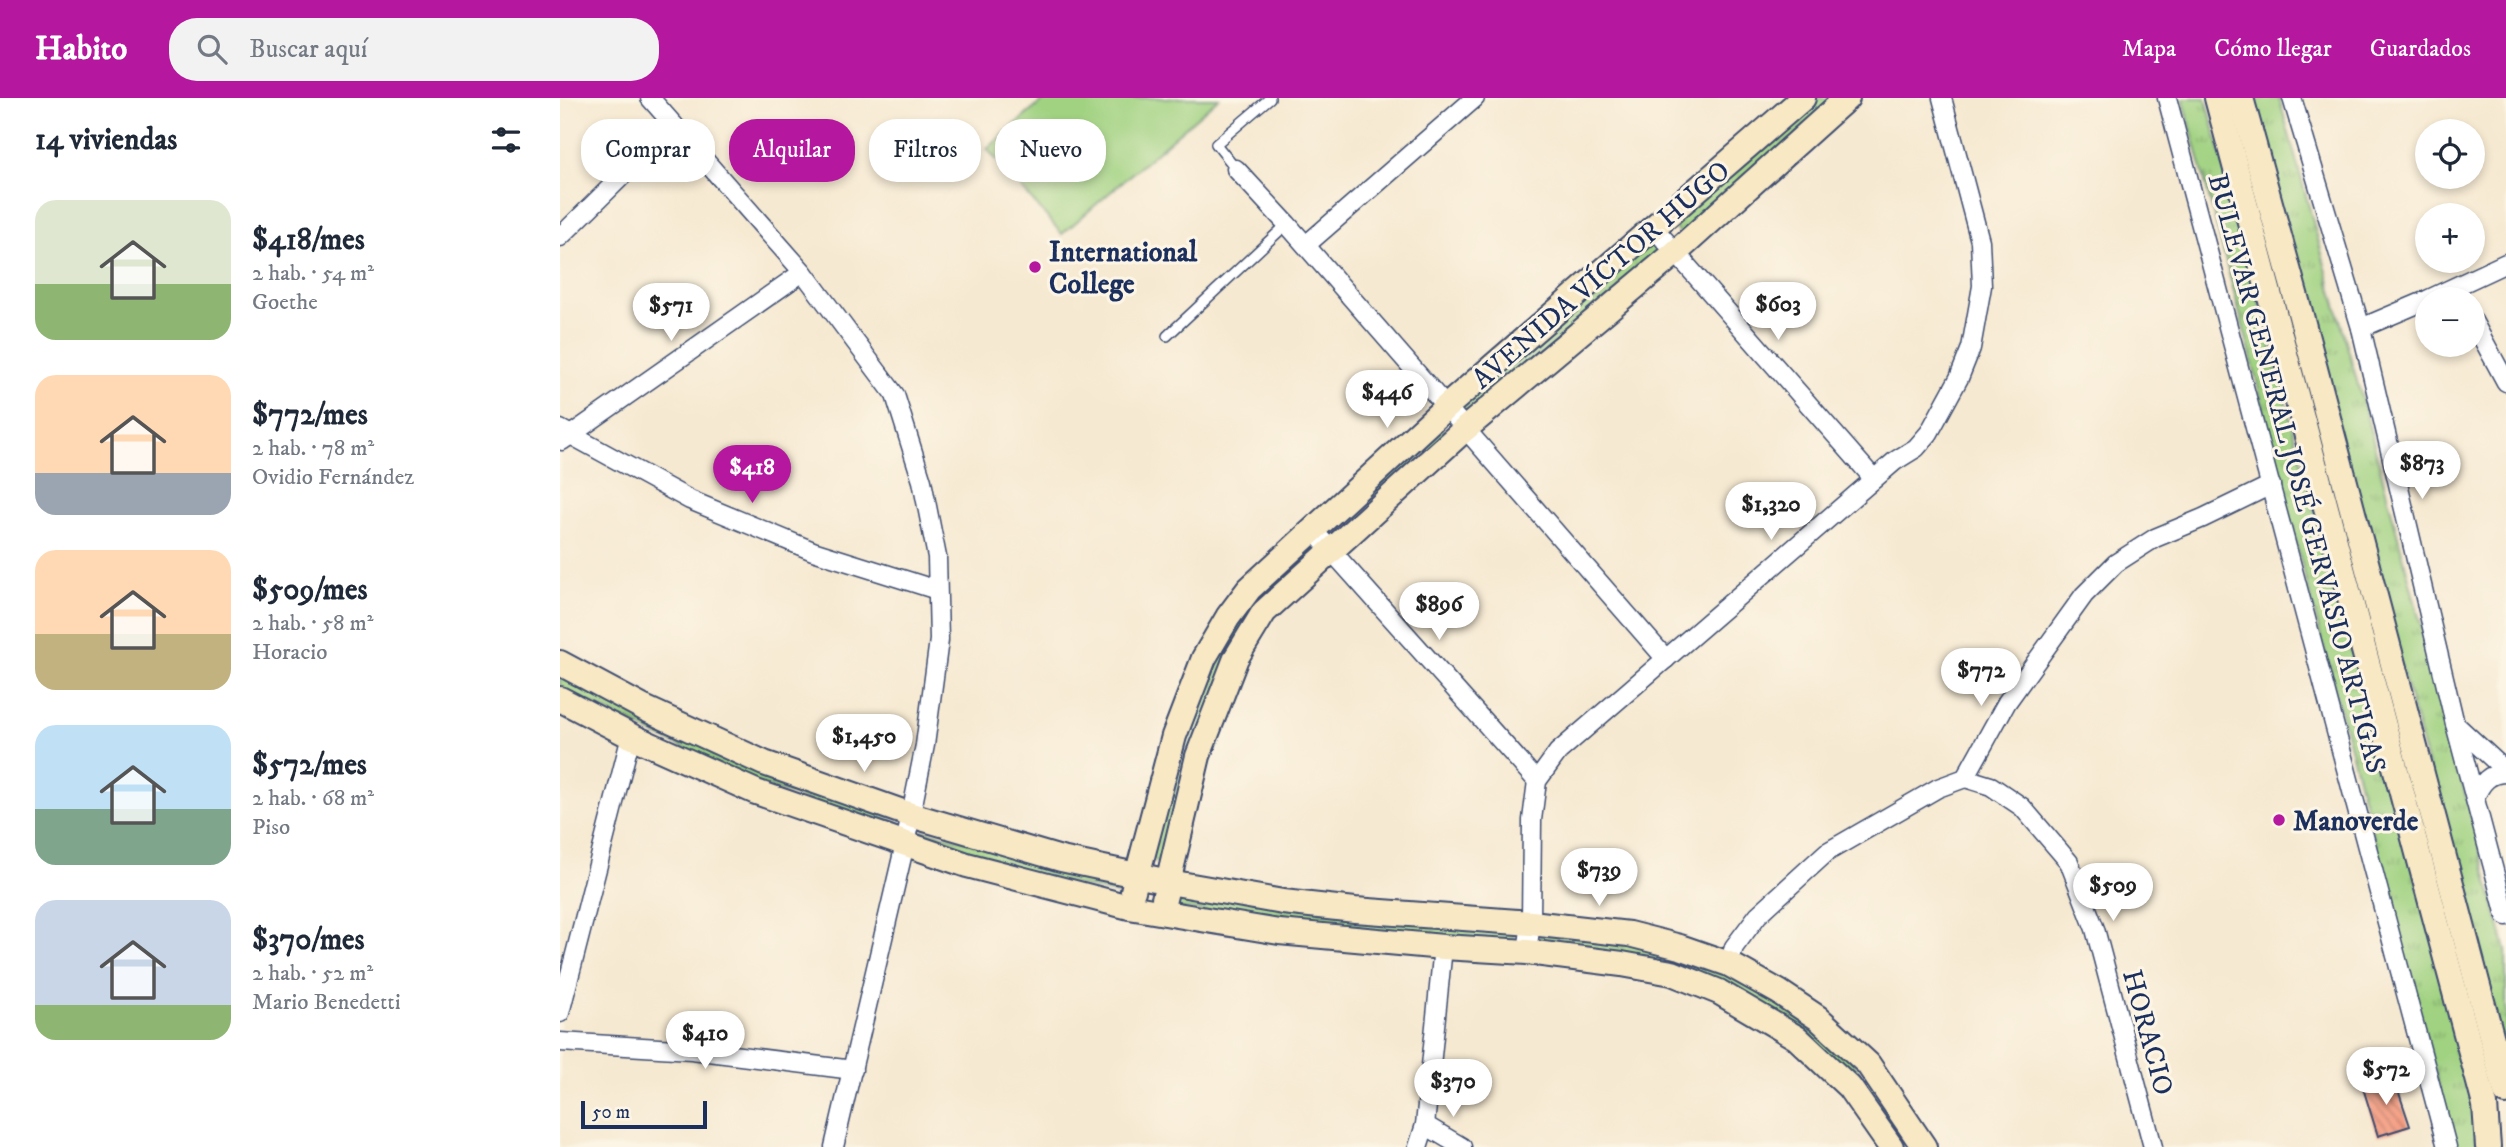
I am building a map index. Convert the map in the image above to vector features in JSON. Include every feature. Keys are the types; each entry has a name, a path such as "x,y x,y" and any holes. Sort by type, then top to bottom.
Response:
{"street":[{"path":"650,98 669,119"},
{"path":"1306,245 1475,98"},
{"name":"AVENIDA VÍCTOR HUGO","path":"1129,906 1174,736 1205,658 1228,617 1250,589 1446,407 1803,98"},
{"name":"AVENIDA VÍCTOR HUGO","path":"1160,913 1198,756 1236,658 1264,612 1465,429 1674,254 1847,98"},
{"path":"1527,953 1531,923 1532,820 1537,780 1558,752 1874,479 1916,447 1929,433 1944,407 1970,348 1982,286 1980,241 1942,98"},
{"name":"BULEVAR GENERAL JOSÉ GERVASIO ARTIGAS","path":"2167,98 2447,1147"},
{"name":"BULEVAR GENERAL JOSÉ GERVASIO ARTIGAS","path":"2217,98 2485,1105 2488,1147"},
{"name":"BULEVAR GENERAL JOSÉ GERVASIO ARTIGAS","path":"2241,98 2506,1092"},
{"path":"2292,98 2361,328 2455,724 2506,916"},
{"path":"1236,169 1306,245 1665,659"},
{"path":"715,172 803,272 895,396 922,481 937,557 939,640 925,745 905,844 834,1147"},
{"path":"560,237 616,182"},
{"path":"1654,228 1874,479"},
{"path":"2468,287 2506,263"},
{"path":"803,272 563,436 690,500 813,551 937,590"},
{"path":"2361,328 2415,305"},
{"path":"2485,343 2506,382"},
{"path":"1729,964 1734,947 1758,915 1827,852 1918,799 1965,778 2007,702 2084,595 2116,563 2155,538 2271,485"},
{"path":"1312,529 1537,780"},
{"path":"560,663 645,708 764,763 911,815 1061,859 1169,883 1354,911 1531,923 1629,934 1680,947 1729,964 1779,992 1818,1018 1843,1039 1868,1064 1920,1146"},
{"path":"560,698 631,736 756,792 967,865 1129,906 1279,932 1527,953 1672,973 1719,992 1797,1038 1849,1087 1891,1147"},
{"path":"2455,724 2506,772"},
{"path":"560,1013 631,736"},
{"path":"2475,797 2482,782 2490,776 2506,772"},
{"name":"HORACIO","path":"1965,778 1991,786 2021,807 2069,862 2095,929 2153,1147"},
{"path":"1418,1147 1425,1125 1443,947"},
{"path":"560,1042 692,1050 853,1070"},
{"path":"1425,1125 1462,1147"}],"lane":[{"path":"1236,169 1216,144 1270,98"},
{"path":"1167,336 1287,224"}],"green space":[{"path":"1046,98 1219,98 1062,234 1016,182 1106,182 1106,119 1022,119"},
{"path":"1816,98 1837,98 1681,236 1672,224"},
{"path":"2183,98 2206,98 2300,457 2473,1085 2477,1147 2455,1147"},
{"path":"2249,98 2279,98 2366,414 2506,951 2506,1058"},
{"path":"995,142 995,158 987,149"},
{"path":"1651,241 1661,253 1470,415 1462,405"},
{"path":"1443,428 1448,434 1331,535 1329,527"},
{"path":"1314,543 1321,549 1266,601 1163,861 1156,862 1149,858 1200,689 1255,591"},
{"path":"560,674 898,822 896,831 757,783 560,689"},
{"path":"923,830 1123,881 1120,895 1056,880 920,839"},
{"path":"1172,891 1514,932 1513,943 1352,933 1170,907"},
{"path":"1539,934 1628,942 1726,970 1841,1045 1904,1137 1900,1139 1767,1011 1538,943"}],"building":[{"path":"2394,1078 2410,1126 2378,1136 2363,1088"}],"place":[{"name":"International College","path":"1035,267"},
{"name":"Manoverde","path":"2279,820"}]}
